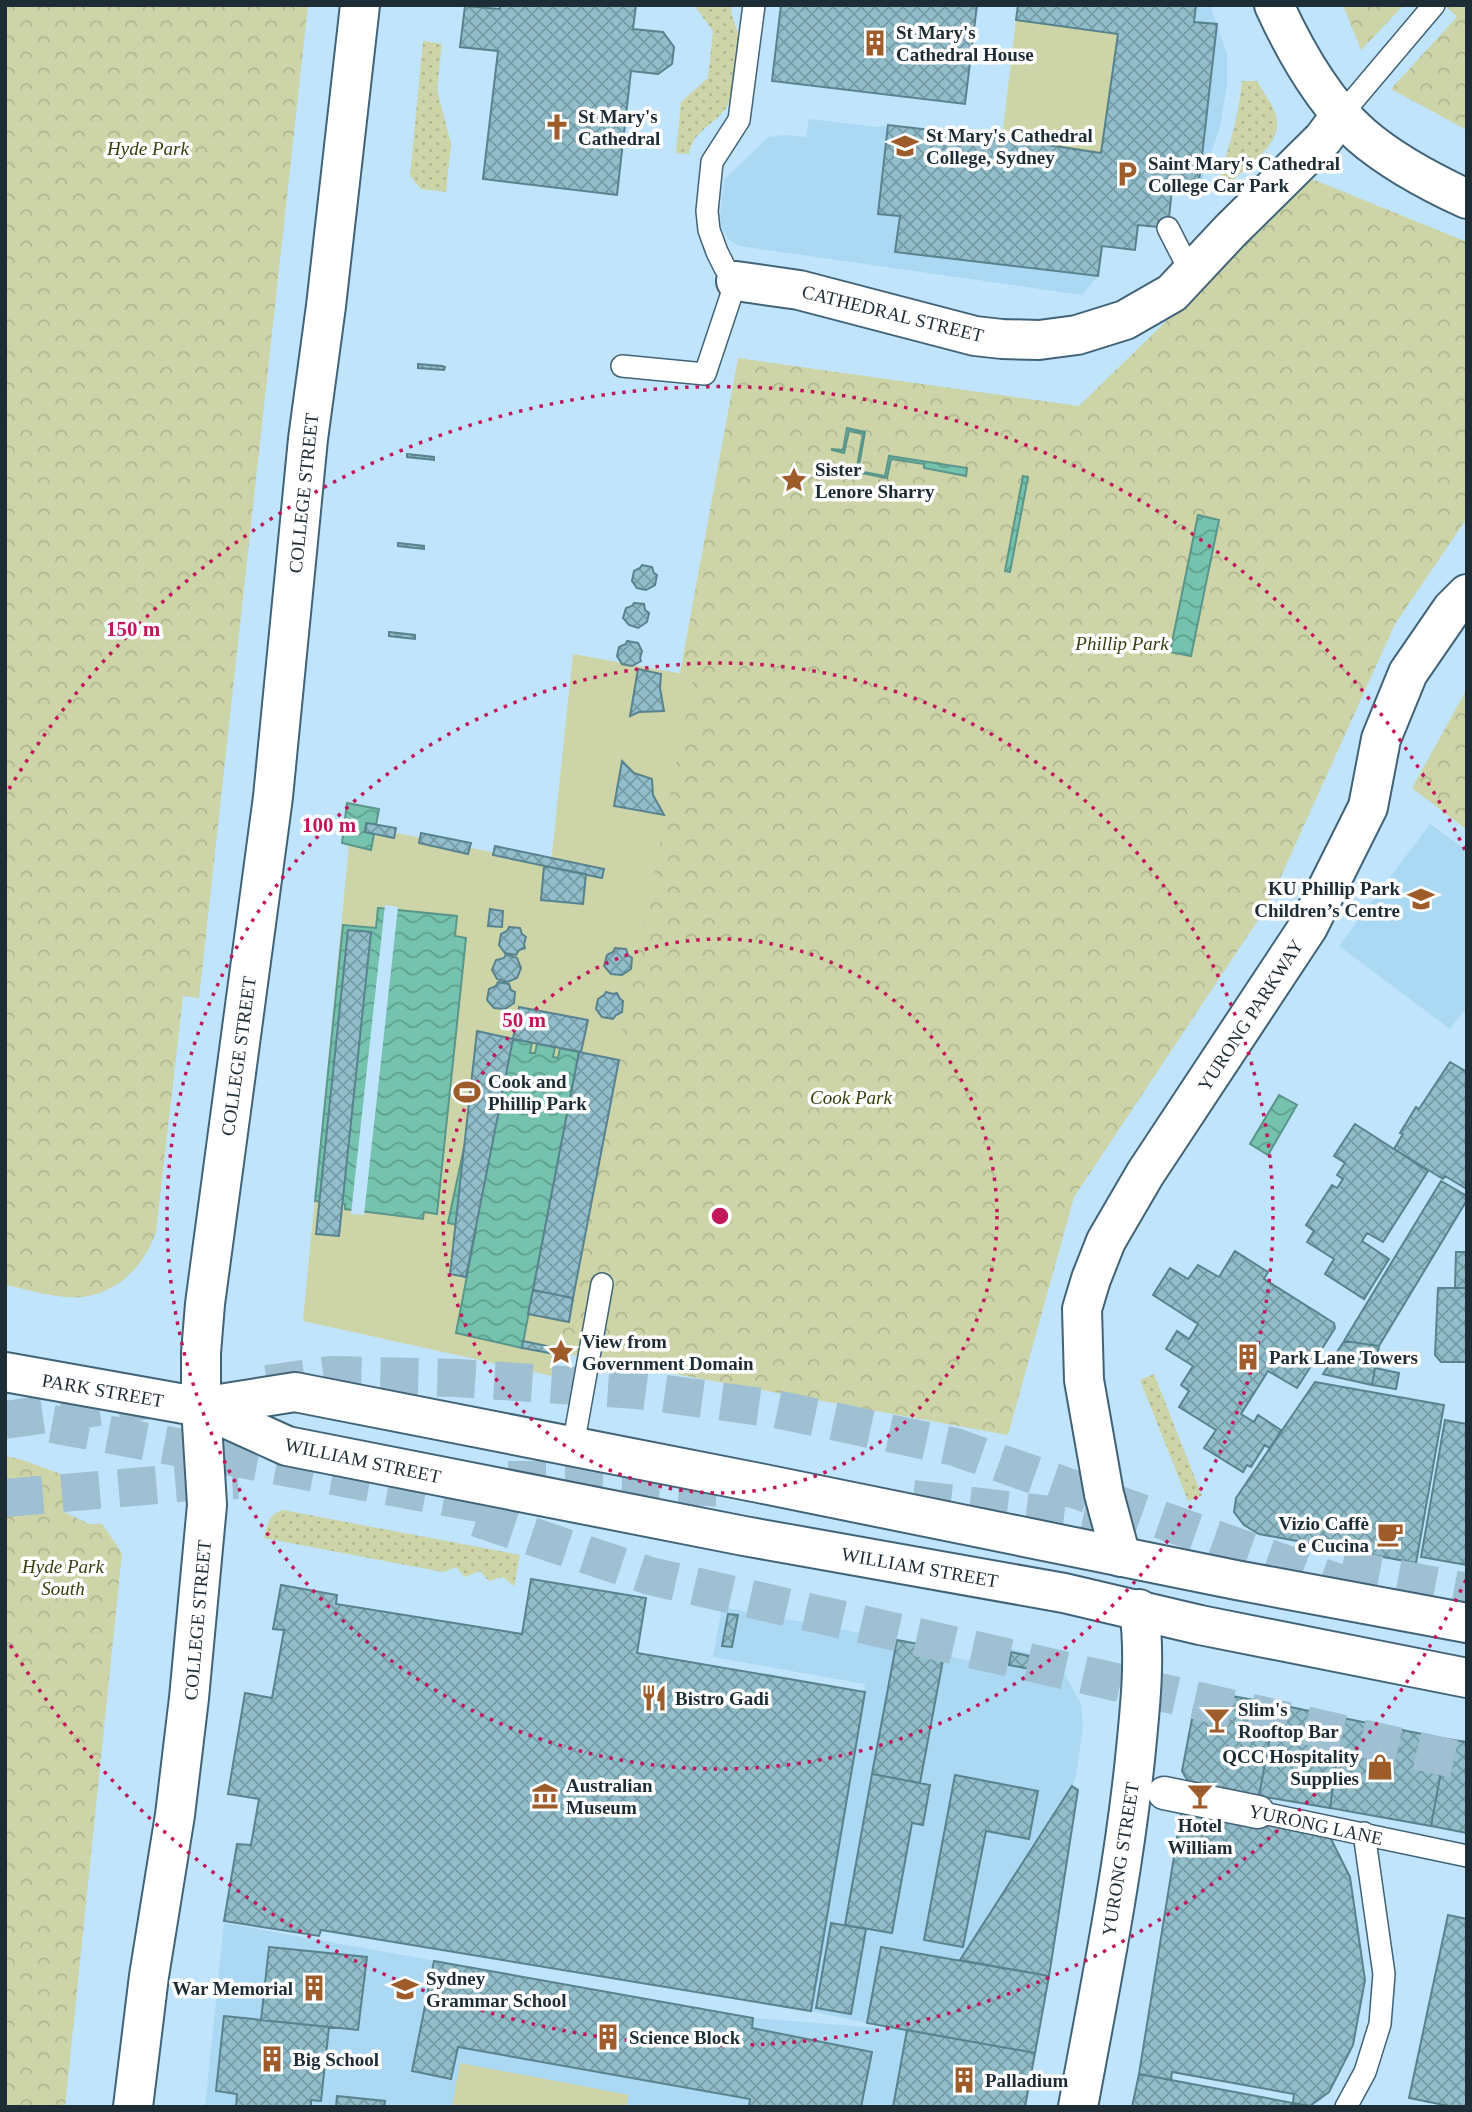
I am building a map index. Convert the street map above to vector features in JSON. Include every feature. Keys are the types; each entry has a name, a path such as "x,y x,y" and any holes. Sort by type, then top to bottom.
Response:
{"main road":[{"name":"COLLEGE STREET","path":"133,2107 149,1976 175,1815 190,1698 207,1505 201,1408 201,1353 205,1304 273,797 308,439 328,293 360,5"},
{"path":"1275,5 1311,73 1341,115 1381,150 1430,182 1467,199"},
{"name":"CATHEDRAL STREET","path":"736,281 799,290 975,336 1002,340 1040,340 1077,335 1125,320 1172,293 1323,139 1341,115"},
{"name":"YURONG PARKWAY","path":"1121,1557 1104,1494 1084,1380 1082,1309 1091,1279 1106,1241 1145,1174 1308,926 1368,807 1381,739 1408,673 1452,609 1467,594"},
{"name":"PARK STREET","path":"5,1372 201,1408"},
{"path":"201,1408 295,1392 1121,1557 1467,1623"},
{"name":"WILLIAM STREET","path":"201,1408 287,1446 612,1511 1139,1609 1200,1625 1467,1678"},
{"name":"YURONG STREET","path":"1077,2107 1132,1787 1143,1644 1139,1609 1121,1557"}],"street":[{"name":"YURONG LANE","path":"1164,1793 1258,1812"}],"lane":[{"path":"622,366 705,374 736,281 716,252 709,230 707,211 712,162 739,120 754,5"},
{"path":"1341,115 1434,5"},
{"path":"1168,228 1191,273"},
{"path":"573,1446 602,1284"},
{"name":"YURONG LANE","path":"1258,1812 1467,1856"},
{"path":"1346,2107 1365,2072 1380,2024 1384,1974 1364,1833"}],"shaded area":[{"name":"St Mary's Cathedral College, Sydney","path":"1018,5 1210,5 1227,54 1227,85 1220,127 1198,191 1173,188 1168,228 1138,225 1135,250 1102,246 1098,276 1082,295 739,246 729,240 722,229 720,215 724,180 768,137 806,137 809,119 1002,138 1118,34 1016,20"},
{"name":"KU Phillip Park Children’s Centre","path":"1430,824 1467,851 1467,1007 1450,1029 1339,946"},
{"path":"722,1607 945,1649 944,1655 975,1662 977,1655 1005,1661 1007,1648 1035,1654 1050,1661 1064,1673 1081,1704 1083,1726 1076,1777 1072,1786 1078,1790 1049,1976 882,1947 867,2023 811,2011 865,1684 713,1657"},
{"name":"Sydney Grammar School","path":"224,1923 753,2018 907,2030 1035,2053 1025,2107 205,2107"}],"green space":[{"name":"Hyde Park","path":"5,5 308,5 199,998 183,996 156,1232 142,1260 122,1281 109,1289 81,1297 57,1296 5,1285"},
{"path":"694,5 731,5 739,37 737,68 733,93 722,113 696,138 689,154 676,153 681,102 708,78 713,31"},
{"path":"1343,5 1404,5 1361,50"},
{"path":"1445,5 1467,5 1467,130 1391,89 1457,17"},
{"path":"1016,20 1118,34 1101,153 1002,138"},
{"path":"423,41 442,44 437,89 451,144 446,192 421,189 410,176"},
{"path":"1242,81 1257,81 1276,115 1277,125 1275,135 1264,152 1232,181 1220,176 1231,141"},
{"path":"1312,179 1467,242 1467,518 1395,624 1268,905 1074,1197 1008,1435 555,1352 738,358 1079,406"},
{"name":"Cook and Phillip Park","path":"573,654 694,676 552,1376 303,1321 351,824 551,864"},
{"path":"1467,689 1467,830 1412,788"},
{"path":"1154,1374 1202,1496 1188,1501 1140,1380"},
{"name":"Hyde Park South","path":"5,1456 61,1474 67,1492 62,1511 89,1524 102,1524 122,1553 65,2107 5,2107"},
{"path":"283,1510 520,1555 514,1586 503,1577 489,1581 480,1571 465,1577 456,1567 443,1572 264,1538 272,1517"},
{"path":"460,2063 629,2095 626,2107 452,2107"}],"water":[{"path":"847,428 865,432 858,471 885,476 889,456 967,468 966,476 924,468 924,464 891,459 887,478 856,472 863,434 849,431 844,453 832,450 843,450"},
{"path":"1023,476 1028,477 1010,572 1005,571"},
{"path":"1198,515 1219,520 1191,656 1170,652"},
{"path":"347,803 379,809 376,825 366,823 365,832 374,834 371,850 342,843"},
{"path":"378,908 457,916 455,936 466,938 437,1214 424,1212 423,1219 345,1209 345,1204 315,1201 343,925 376,928"},
{"path":"513,1039 532,1042 530,1053 535,1053 537,1044 555,1047 553,1057 558,1058 560,1048 579,1052 522,1348 456,1333 476,1229 448,1223 486,1044"},
{"path":"1279,1095 1297,1105 1268,1155 1250,1144"}],"pier":[{"path":"385,905 398,907 364,1215 351,1214"}],"building":[{"name":"St Mary's Cathedral","path":"500,5 636,5 633,29 663,32 674,47 672,64 658,74 631,71 617,195 483,179 498,51 460,47 465,6 500,9"},
{"name":"St Mary's Cathedral House","path":"781,5 977,5 965,104 772,81"},
{"name":"St Mary's Cathedral College, Sydney","path":"1018,5 1196,5 1194,22 1217,24 1198,191 1172,188 1168,228 1138,225 1135,250 1102,246 1098,276 895,252 900,216 878,214 888,125 1101,153 1118,34 1016,20"},
{"path":"418,364 445,367 444,370 418,368"},
{"path":"407,454 434,457 434,460 407,457"},
{"path":"398,543 424,546 424,549 398,546"},
{"path":"642,565 652,567 657,575 655,585 646,590 637,588 632,581 634,571"},
{"path":"634,603 644,604 649,613 647,622 638,628 629,625 623,618 626,608"},
{"path":"389,632 415,635 415,639 389,636"},
{"path":"627,641 638,643 642,651 641,661 632,666 622,664 617,656 619,647"},
{"path":"638,669 661,674 660,688 664,711 639,712 630,716"},
{"path":"622,761 634,773 652,779 653,795 664,815 614,806"},
{"path":"367,823 396,828 394,838 365,832"},
{"path":"421,833 471,843 468,854 419,843"},
{"path":"495,846 604,869 602,878 493,855"},
{"path":"544,866 586,874 583,904 541,900"},
{"path":"490,909 503,911 502,927 488,926"},
{"path":"509,927 520,928 526,937 525,948 519,950 516,955 505,953 499,945 501,934"},
{"path":"348,930 371,932 339,1236 316,1234"},
{"path":"615,948 626,949 632,958 631,969 622,975 611,974 604,966 607,955"},
{"path":"506,954 517,958 521,968 517,978 507,982 497,979 492,970 496,960 504,958"},
{"path":"498,982 509,984 515,992 514,1003 505,1009 494,1008 487,1000 489,989"},
{"path":"606,992 617,993 623,1001 622,1012 613,1019 602,1017 596,1009 598,999"},
{"path":"519,1007 588,1020 581,1052 513,1039"},
{"path":"477,1031 513,1039 466,1277 450,1274"},
{"path":"579,1052 619,1060 573,1298 533,1290"},
{"path":"1450,1062 1467,1072 1465,1188 1445,1176 1443,1179 1394,1149 1403,1134 1400,1133 1416,1107 1419,1109"},
{"path":"1355,1124 1428,1171 1383,1242 1367,1233 1362,1241 1389,1259 1364,1299 1325,1274 1334,1259 1307,1242 1314,1231 1306,1225 1332,1185 1337,1188 1343,1179 1337,1175 1345,1163 1334,1156"},
{"path":"1441,1181 1467,1196 1467,1200 1379,1346 1344,1341"},
{"name":"Park Lane Towers","path":"1235,1251 1268,1272 1264,1279 1334,1323 1335,1328 1297,1388 1268,1371 1241,1414 1254,1422 1258,1415 1281,1430 1270,1449 1265,1445 1251,1467 1247,1465 1243,1472 1204,1448 1216,1430 1179,1407 1189,1391 1181,1385 1193,1366 1166,1349 1177,1331 1189,1339 1198,1324 1153,1295 1170,1268 1188,1279 1198,1265 1219,1277"},
{"path":"1456,1252 1467,1252 1467,1288 1455,1288"},
{"path":"1438,1288 1467,1288 1466,1362 1441,1362 1435,1355"},
{"path":"533,1290 573,1298 569,1322 528,1314"},
{"path":"523,1341 561,1349 560,1355 522,1348"},
{"path":"1344,1341 1379,1346 1372,1385 1323,1374"},
{"path":"1375,1368 1399,1373 1396,1389 1372,1385"},
{"path":"1315,1382 1444,1405 1416,1563 1259,1534 1244,1525 1234,1512 1236,1498"},
{"path":"1445,1420 1467,1424 1467,1565 1421,1557"},
{"name":"Australian Museum","path":"531,1579 646,1598 637,1653 865,1692 811,2011 321,1930 319,1936 224,1921 237,1844 251,1845 259,1799 228,1794 245,1693 272,1698 284,1630 273,1629 281,1585 337,1595 336,1604 522,1634"},
{"path":"728,1614 738,1615 732,1647 722,1646"},
{"path":"897,1640 945,1649 920,1783 872,1774"},
{"path":"1011,1652 1038,1658 1035,1670 1009,1665"},
{"path":"1210,1692 1276,1704 1259,1796 1188,1781 1182,1771 1195,1703"},
{"path":"1276,1704 1343,1718 1330,1808 1259,1796"},
{"path":"1343,1718 1447,1739 1431,1826 1330,1808"},
{"path":"1447,1739 1467,1742 1467,1833 1431,1826"},
{"path":"872,1774 930,1785 923,1825 912,1823 892,1933 845,1925"},
{"path":"955,1775 1038,1791 1029,1839 986,1831 963,1947 924,1940"},
{"path":"1072,1786 1078,1790 1049,1976 960,1960"},
{"path":"1182,1807 1328,1833 1350,1877 1365,1980 1353,2045 1329,2092 1310,2106 1293,2103 1294,2094 1172,2072 1171,2080 1139,2074"},
{"path":"1448,1915 1467,1919 1467,2107 1409,2098"},
{"path":"831,1923 866,1929 851,2014 816,2008"},
{"name":"War Memorial","path":"269,1947 367,1957 358,2030 261,2020"},
{"path":"881,1947 1049,1976 1035,2053 867,2023"},
{"name":"Science Block","path":"434,1961 753,2018 752,2028 872,2052 861,2107 749,2107 750,2099 458,2047 451,2079 412,2071"},
{"name":"Big School","path":"224,2016 329,2027 321,2101 311,2100 311,2107 236,2107 237,2094 216,2091"},
{"name":"Palladium","path":"907,2030 1035,2053 1025,2107 893,2107"},
{"path":"1139,2074 1293,2103 1288,2107 1132,2107"},
{"path":"337,2096 385,2101 384,2107 336,2107"}],"tunnel":[{"path":"267,1384 332,1375 457,1378 637,1390 776,1409 955,1447 1336,1582 1370,1590"},
{"path":"5,1420 149,1400"},
{"path":"52,1424 516,1510"},
{"path":"5,1498 238,1480"},
{"path":"508,1480 572,1480 724,1488"},
{"path":"913,1499 1076,1518 1124,1527"},
{"path":"477,1518 650,1576 1467,1762"},
{"path":"1342,1568 1467,1592"}],"place":[{"name":"St Mary's Cathedral House","path":"875,43"},
{"name":"St Mary's Cathedral","path":"557,127"},
{"name":"St Mary's Cathedral College, Sydney","path":"905,146"},
{"name":"Saint Mary's Cathedral College Car Park","path":"1127,174"},
{"name":"Sister Lenore Sharry","path":"794,480"},
{"name":"KU Phillip Park Children’s Centre","path":"1421,899"},
{"name":"Cook and Phillip Park","path":"467,1092"},
{"name":"View from Government Domain","path":"561,1352"},
{"name":"Park Lane Towers","path":"1248,1357"},
{"name":"Vizio Caffè e Cucina","path":"1390,1534"},
{"name":"Bistro Gadi","path":"654,1698"},
{"name":"Slim's Rooftop Bar","path":"1217,1720"},
{"name":"QCC Hospitality Supplies","path":"1380,1767"},
{"name":"Australian Museum","path":"545,1796"},
{"name":"Hotel William","path":"1200,1796"},
{"name":"War Memorial","path":"314,1988"},
{"name":"Sydney Grammar School","path":"405,1989"},
{"name":"Science Block","path":"608,2037"},
{"name":"Big School","path":"272,2059"},
{"name":"Palladium","path":"964,2080"}],"park label":[{"name":"Phillip Park","path":"1122,643"},
{"name":"Cook Park","path":"851,1097"}]}
